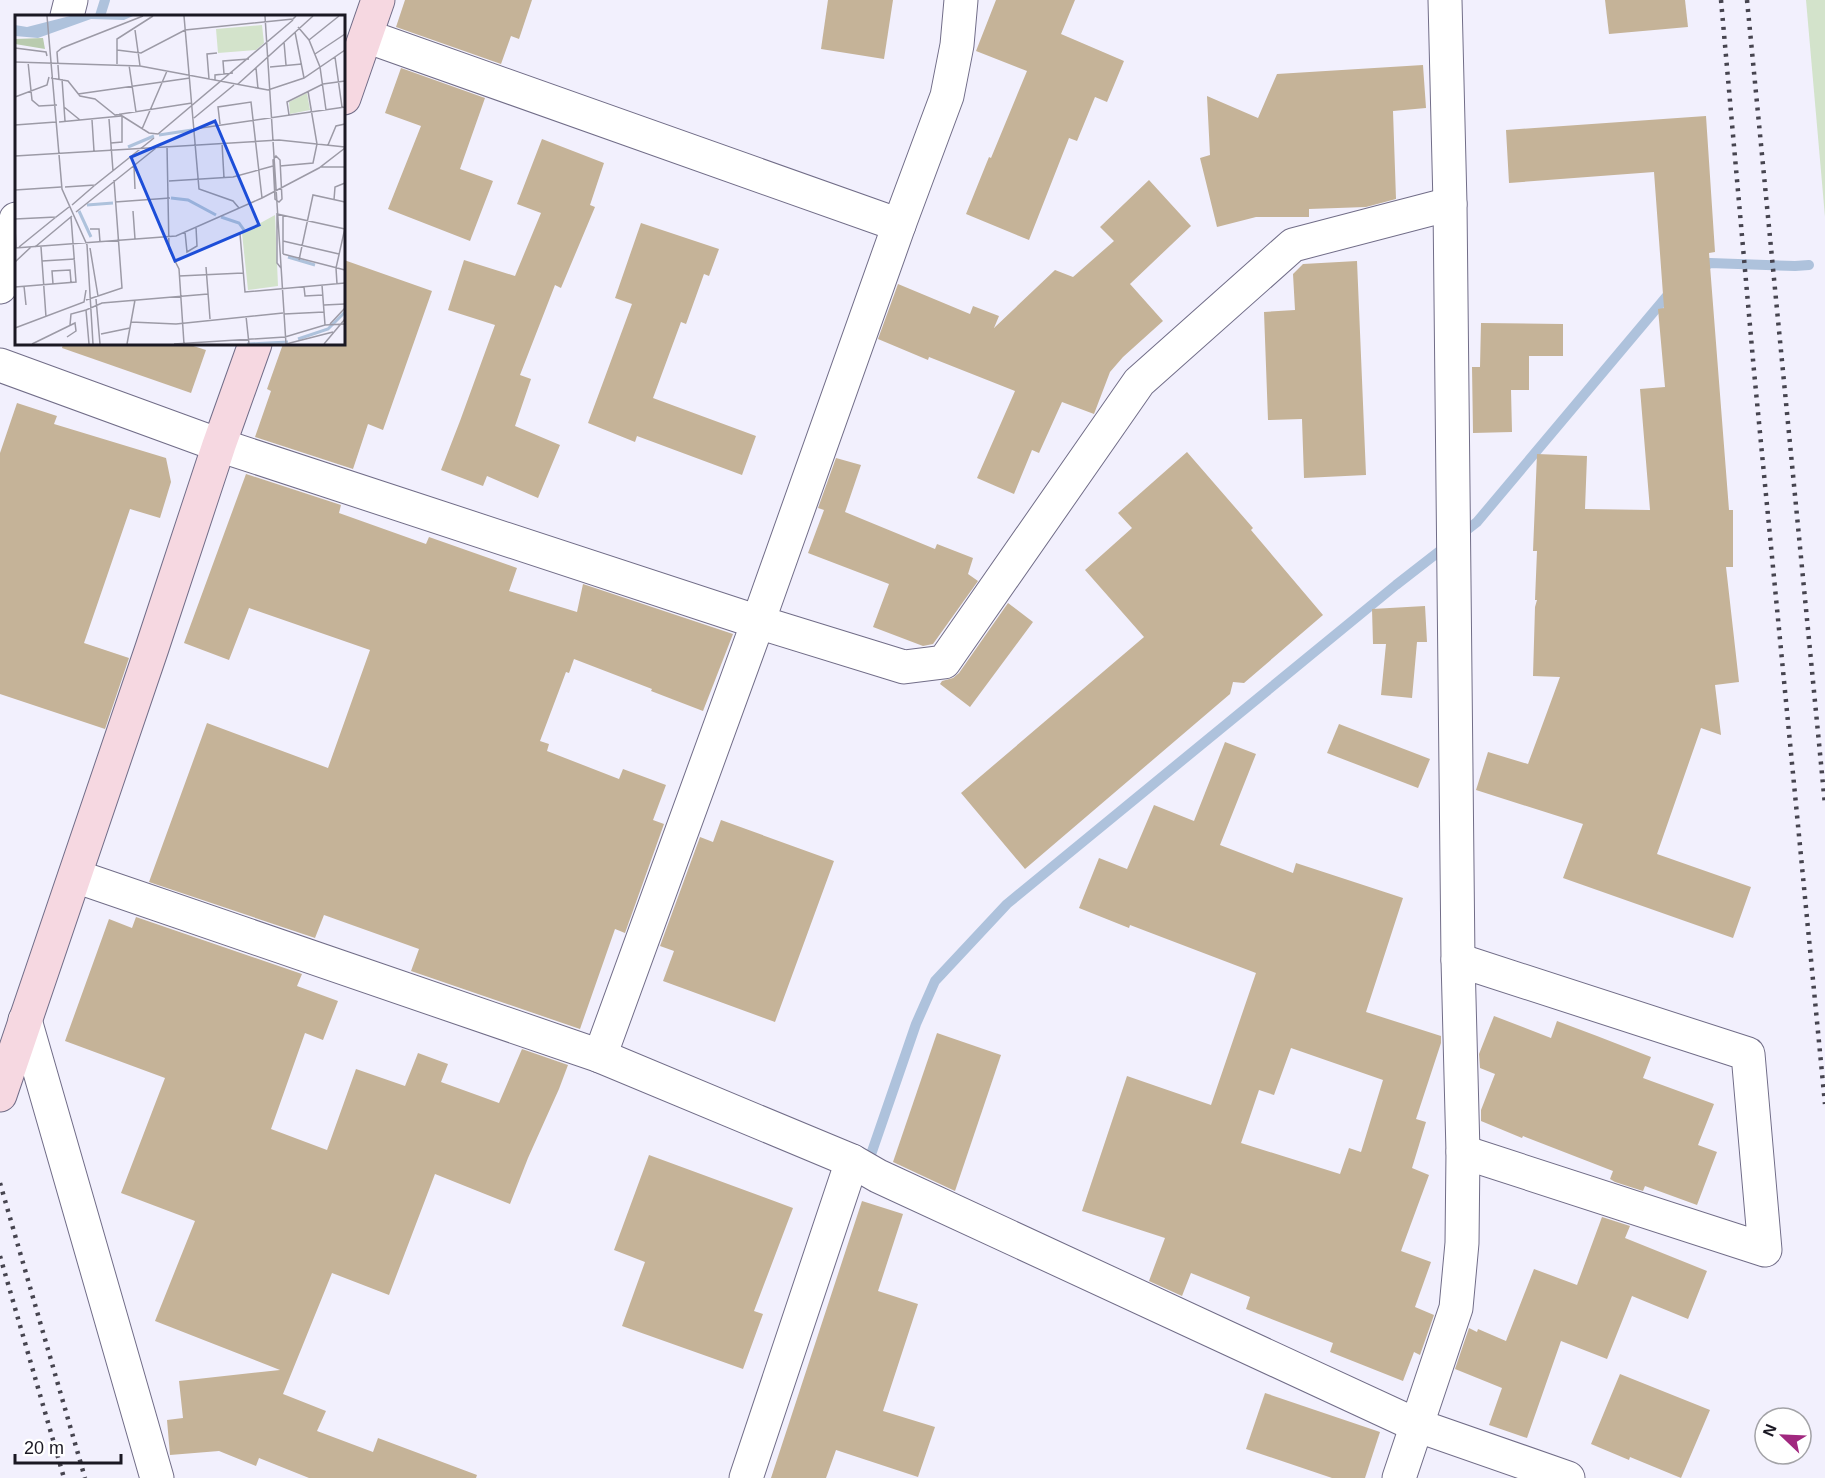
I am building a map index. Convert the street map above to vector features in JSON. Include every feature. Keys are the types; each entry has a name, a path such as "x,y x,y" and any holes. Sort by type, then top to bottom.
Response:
{"street":[{"path":"67,15 71,0"},
{"path":"345,95 378,0"},
{"path":"600,1056 947,96 957,45 962,0"},
{"path":"1398,1478 1456,1308 1462,1243 1463,1152 1458,960 1450,204 1445,0"},
{"path":"366,36 899,225"},
{"path":"0,365 219,445 758,622 904,667 944,662 1139,382 1293,245 1450,204"},
{"path":"0,287 15,223"},
{"path":"0,1095 255,345"},
{"path":"75,876 600,1056 865,1169 1416,1425 1568,1478"},
{"path":"1458,960 1748,1054 1765,1250 1463,1152"},
{"path":"26,1020 157,1478"},
{"path":"746,1478 865,1169"}],"green space":[{"path":"1806,0 1825,0 1825,217"}],"building":[{"path":"405,0 532,0 519,39 511,36 501,64 396,27"},
{"path":"828,0 893,0 884,59 821,49"},
{"path":"996,0 1075,0 1061,34 1124,61 1107,102 1095,97 1077,141 1069,138 1029,240 966,214 1027,71 976,51"},
{"path":"1605,0 1685,0 1688,27 1609,34"},
{"path":"1423,65 1426,108 1393,111 1396,199 1366,207 1309,209 1309,217 1256,217 1217,227 1200,158 1210,155 1207,96 1258,118 1277,74"},
{"path":"401,68 485,98 460,169 493,181 470,241 388,209 421,126 385,113"},
{"path":"1706,116 1715,252 1709,253 1729,510 1733,510 1733,567 1726,567 1739,682 1715,685 1721,735 1701,728 1657,854 1751,887 1733,938 1563,878 1583,824 1476,790 1488,752 1528,764 1560,677 1533,676 1537,600 1535,600 1537,551 1533,551 1537,454 1587,456 1585,509 1650,510 1640,389 1665,387 1658,309 1664,308 1654,172 1509,183 1506,130"},
{"path":"542,139 604,163 590,205 595,207 561,288 555,285 520,375 531,379 515,426 560,445 538,498 487,476 483,486 441,470 495,325 448,310 464,260 515,276 541,213 517,204"},
{"path":"1149,180 1191,226 1130,284 1163,321 1110,372 1094,414 1062,402 1039,453 1032,450 1014,494 977,478 1015,391 929,357 928,360 878,339 898,284 970,314 973,306 999,316 994,328 1055,270 1073,277 1114,241 1100,227"},
{"path":"641,223 719,249 709,276 704,274 686,324 681,322 653,398 756,436 742,475 637,436 635,442 588,423 632,304 615,298"},
{"path":"345,260 432,291 383,430 368,424 353,469 255,437 271,391 267,389 283,345 345,345"},
{"path":"1357,261 1366,475 1304,478 1302,419 1268,420 1264,312 1295,310 1293,274 1303,264"},
{"path":"1481,323 1563,324 1563,356 1529,356 1529,390 1511,390 1512,432 1473,433 1472,367 1480,367"},
{"path":"63,345 190,345 206,350 191,393 62,348"},
{"path":"17,403 57,416 54,424 166,458 171,482 160,518 130,509 84,643 129,658 105,729 0,694 0,453"},
{"path":"1187,452 1253,528 1251,530 1323,615 1244,683 1233,682 1230,694 1025,869 961,793 1144,637 1085,570 1132,528 1118,513"},
{"path":"836,458 861,465 845,512 935,549 937,544 973,558 968,574 978,581 933,644 923,646 873,627 889,584 808,553 824,510 818,508"},
{"path":"246,474 341,505 339,513 426,544 429,537 517,568 509,591 577,612 583,584 733,634 703,711 574,659 569,673 566,672 540,741 549,744 547,751 619,779 623,769 666,785 653,820 664,824 625,933 615,929 580,1029 411,971 419,949 324,915 315,938 149,882 207,723 328,768 370,650 249,608 229,660 184,643"},
{"path":"1008,603 1033,622 970,707 940,684 959,673"},
{"path":"1425,606 1427,642 1417,642 1412,698 1381,695 1386,644 1373,644 1372,609"},
{"path":"1339,724 1430,759 1418,788 1327,753"},
{"path":"1225,742 1256,754 1220,845 1293,873 1296,863 1403,898 1366,1012 1441,1036 1441,1043 1416,1119 1426,1122 1412,1168 1429,1175 1401,1251 1431,1262 1415,1307 1434,1315 1420,1355 1414,1352 1403,1381 1330,1352 1333,1343 1246,1309 1250,1297 1191,1273 1182,1296 1149,1281 1165,1238 1082,1211 1127,1076 1211,1105 1256,973 1079,908 1099,858 1127,869 1154,805 1194,821","holes":["1291,1048 1383,1080 1361,1152 1349,1148 1340,1174 1241,1143 1259,1090 1274,1095"]},
{"path":"721,820 834,861 775,1022 663,981 674,951 660,946 700,837 713,842"},
{"path":"136,917 302,974 297,986 338,1001 323,1040 305,1033 271,1129 327,1150 356,1069 405,1086 418,1053 448,1064 441,1082 499,1103 522,1049 568,1065 510,1204 435,1174 389,1295 332,1273 283,1394 326,1411 317,1431 373,1452 378,1438 477,1475 476,1478 309,1478 259,1458 256,1466 219,1451 170,1455 167,1420 183,1418 179,1381 280,1370 155,1321 195,1221 121,1193 165,1078 65,1041 109,919 132,928"},
{"path":"1494,1016 1551,1038 1557,1021 1651,1057 1643,1078 1714,1104 1698,1145 1717,1152 1697,1205 1645,1186 1643,1191 1615,1182 1610,1179 1613,1171 1481,1121 1481,1110 1495,1074 1480,1068 1479,1054"},
{"path":"937,1033 1001,1055 955,1191 893,1162"},
{"path":"649,1155 793,1208 754,1311 763,1314 743,1369 622,1326 645,1262 614,1250"},
{"path":"862,1201 903,1214 878,1291 918,1304 883,1411 935,1427 918,1477 836,1450 826,1478 771,1478"},
{"path":"1602,1217 1630,1226 1625,1238 1707,1271 1688,1319 1632,1296 1607,1359 1561,1341 1527,1438 1489,1425 1502,1388 1455,1369 1469,1328 1477,1332 1478,1329 1506,1341 1534,1269 1577,1285"},
{"path":"1620,1374 1710,1410 1681,1478 1591,1444"},
{"path":"1265,1393 1380,1432 1365,1478 1332,1478 1246,1449"}],"waterway":[{"path":"100,15 105,0"},
{"path":"1699,270 1710,263 1809,265"},
{"path":"867,1166 916,1024 935,981 1007,904 1396,585 1477,522 1672,290"}],"railway":[{"path":"1721,0 1754,371 1825,1104"},
{"path":"1747,0 1825,805"},
{"path":"0,1183 85,1478"},
{"path":"0,1256 64,1478"}]}
